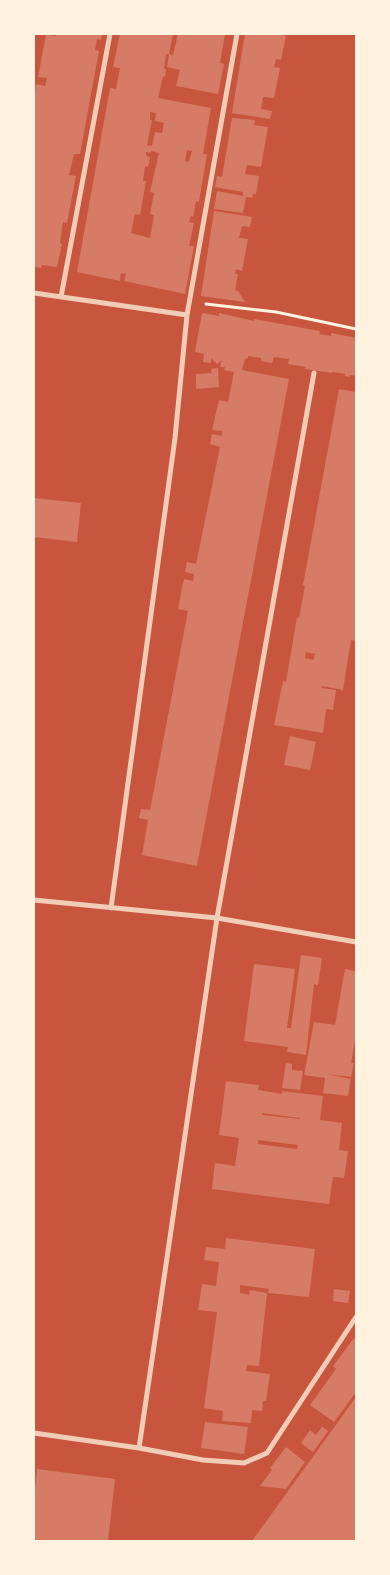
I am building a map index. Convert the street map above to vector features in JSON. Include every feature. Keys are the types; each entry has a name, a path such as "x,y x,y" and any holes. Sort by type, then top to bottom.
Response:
{"street":[{"path":"61,297 110,34"},
{"path":"111,908 175,438 187,315 238,34"},
{"path":"34,293 187,315"},
{"path":"139,1448 217,918 314,372"},
{"path":"34,900 217,918 356,942"},
{"path":"34,1433 139,1448 203,1460 244,1463 267,1453 356,1317"}],"path":[{"path":"189,302 276,312 356,328"}],"building":[{"path":"56,34 102,34 101,40 97,39 95,50 99,51 80,154 74,154 69,175 76,176 67,223 63,222 60,243 62,244 57,267 42,265 41,268 34,267 34,100 36,84 45,86 47,78 38,77 46,35 56,36"},
{"path":"120,34 173,34 169,54 166,54 165,77 163,76 158,98 211,108 203,154 207,154 199,202 196,201 193,217 191,216 189,222 194,223 189,246 194,246 185,294 124,281 126,274 121,273 120,281 77,272 110,88 116,89 120,68 113,67","holes":["150,112 156,113 155,121 164,123 162,133 155,132 152,146 147,145 152,120 150,120","187,150 192,151 189,162 185,161","151,151 159,153 150,192 154,193 150,214 154,215 150,238 131,233 135,214 140,215 146,181 143,181 145,166 148,167 150,157 146,156 146,152 151,153"]},
{"path":"178,34 225,34 220,63 224,64 218,94 176,86 180,70 167,67 169,54 173,55"},
{"path":"245,34 279,34 286,36 281,60 276,59 274,67 280,68 274,98 263,97 261,109 272,111 270,119 232,113"},
{"path":"232,118 255,120 254,125 268,127 261,167 247,165 245,174 259,176 256,194 253,194 252,198 246,197 243,213 214,209 217,191 243,196 243,192 215,187 217,176 222,177"},
{"path":"214,211 252,217 250,227 242,226 239,238 248,239 242,271 236,269 235,274 238,274 235,290 238,291 245,302 201,296"},
{"path":"202,313 219,316 219,313 254,321 254,319 320,331 319,334 331,336 331,333 356,338 356,376 350,375 350,377 345,376 345,374 305,369 306,367 288,364 289,359 274,357 272,363 261,361 261,358 248,356 245,359 242,370 289,379 197,866 142,855 148,820 139,818 141,809 150,810 188,611 178,609 181,593 184,579 193,581 194,574 185,572 187,562 196,564 220,447 210,444 212,434 222,436 222,431 212,430 219,400 228,402 234,372 224,370 225,367 220,367 222,360 217,364 211,358 211,363 203,362 204,354 195,352"},
{"path":"218,368 219,387 196,389 196,374 212,373 211,369"},
{"path":"339,389 356,392 356,641 351,640 343,690 322,686 321,688 336,690 333,710 326,709 323,733 274,725 283,681 286,682 297,617 299,618 305,586 303,585","holes":["306,652 315,654 313,660 305,658"]},
{"path":"34,498 81,503 77,542 34,537"},
{"path":"290,736 316,742 310,770 284,765"},
{"path":"301,955 322,958 318,985 314,984 306,1055 287,1052 288,1047 244,1041 254,964 295,969 287,1028 291,1028"},
{"path":"345,969 356,971 356,1035 351,1063 354,1063 351,1077 326,1074 351,1079 348,1096 323,1093 325,1078 304,1075 314,1022 335,1025"},
{"path":"286,1063 292,1064 292,1070 303,1071 300,1090 282,1088"},
{"path":"226,1081 259,1085 258,1090 282,1094 282,1091 323,1096 320,1120 342,1123 339,1150 348,1151 344,1178 333,1177 329,1204 212,1189 215,1163 235,1166 239,1138 219,1135","holes":["262,1113 300,1118 300,1119 262,1115","258,1140 298,1145 297,1149 258,1144"]},
{"path":"226,1238 315,1249 309,1297 268,1293 269,1289 240,1285 240,1293 249,1295 250,1290 267,1293 259,1366 247,1365 246,1371 270,1374 266,1401 263,1401 262,1411 252,1410 251,1423 222,1421 223,1411 204,1408 217,1312 198,1310 202,1284 216,1286 219,1262 204,1260 206,1247 225,1249"},
{"path":"334,1289 350,1291 348,1303 333,1301"},
{"path":"354,1338 356,1340 356,1392 334,1422 310,1405 336,1369 333,1366"},
{"path":"356,1397 356,1541 252,1541"},
{"path":"205,1422 248,1427 244,1454 201,1448"},
{"path":"322,1427 328,1431 313,1452 301,1443 310,1430 316,1435"},
{"path":"286,1447 305,1462 286,1489 260,1486 272,1470 270,1468"},
{"path":"37,1469 115,1479 108,1541 34,1541 34,1500"}]}
